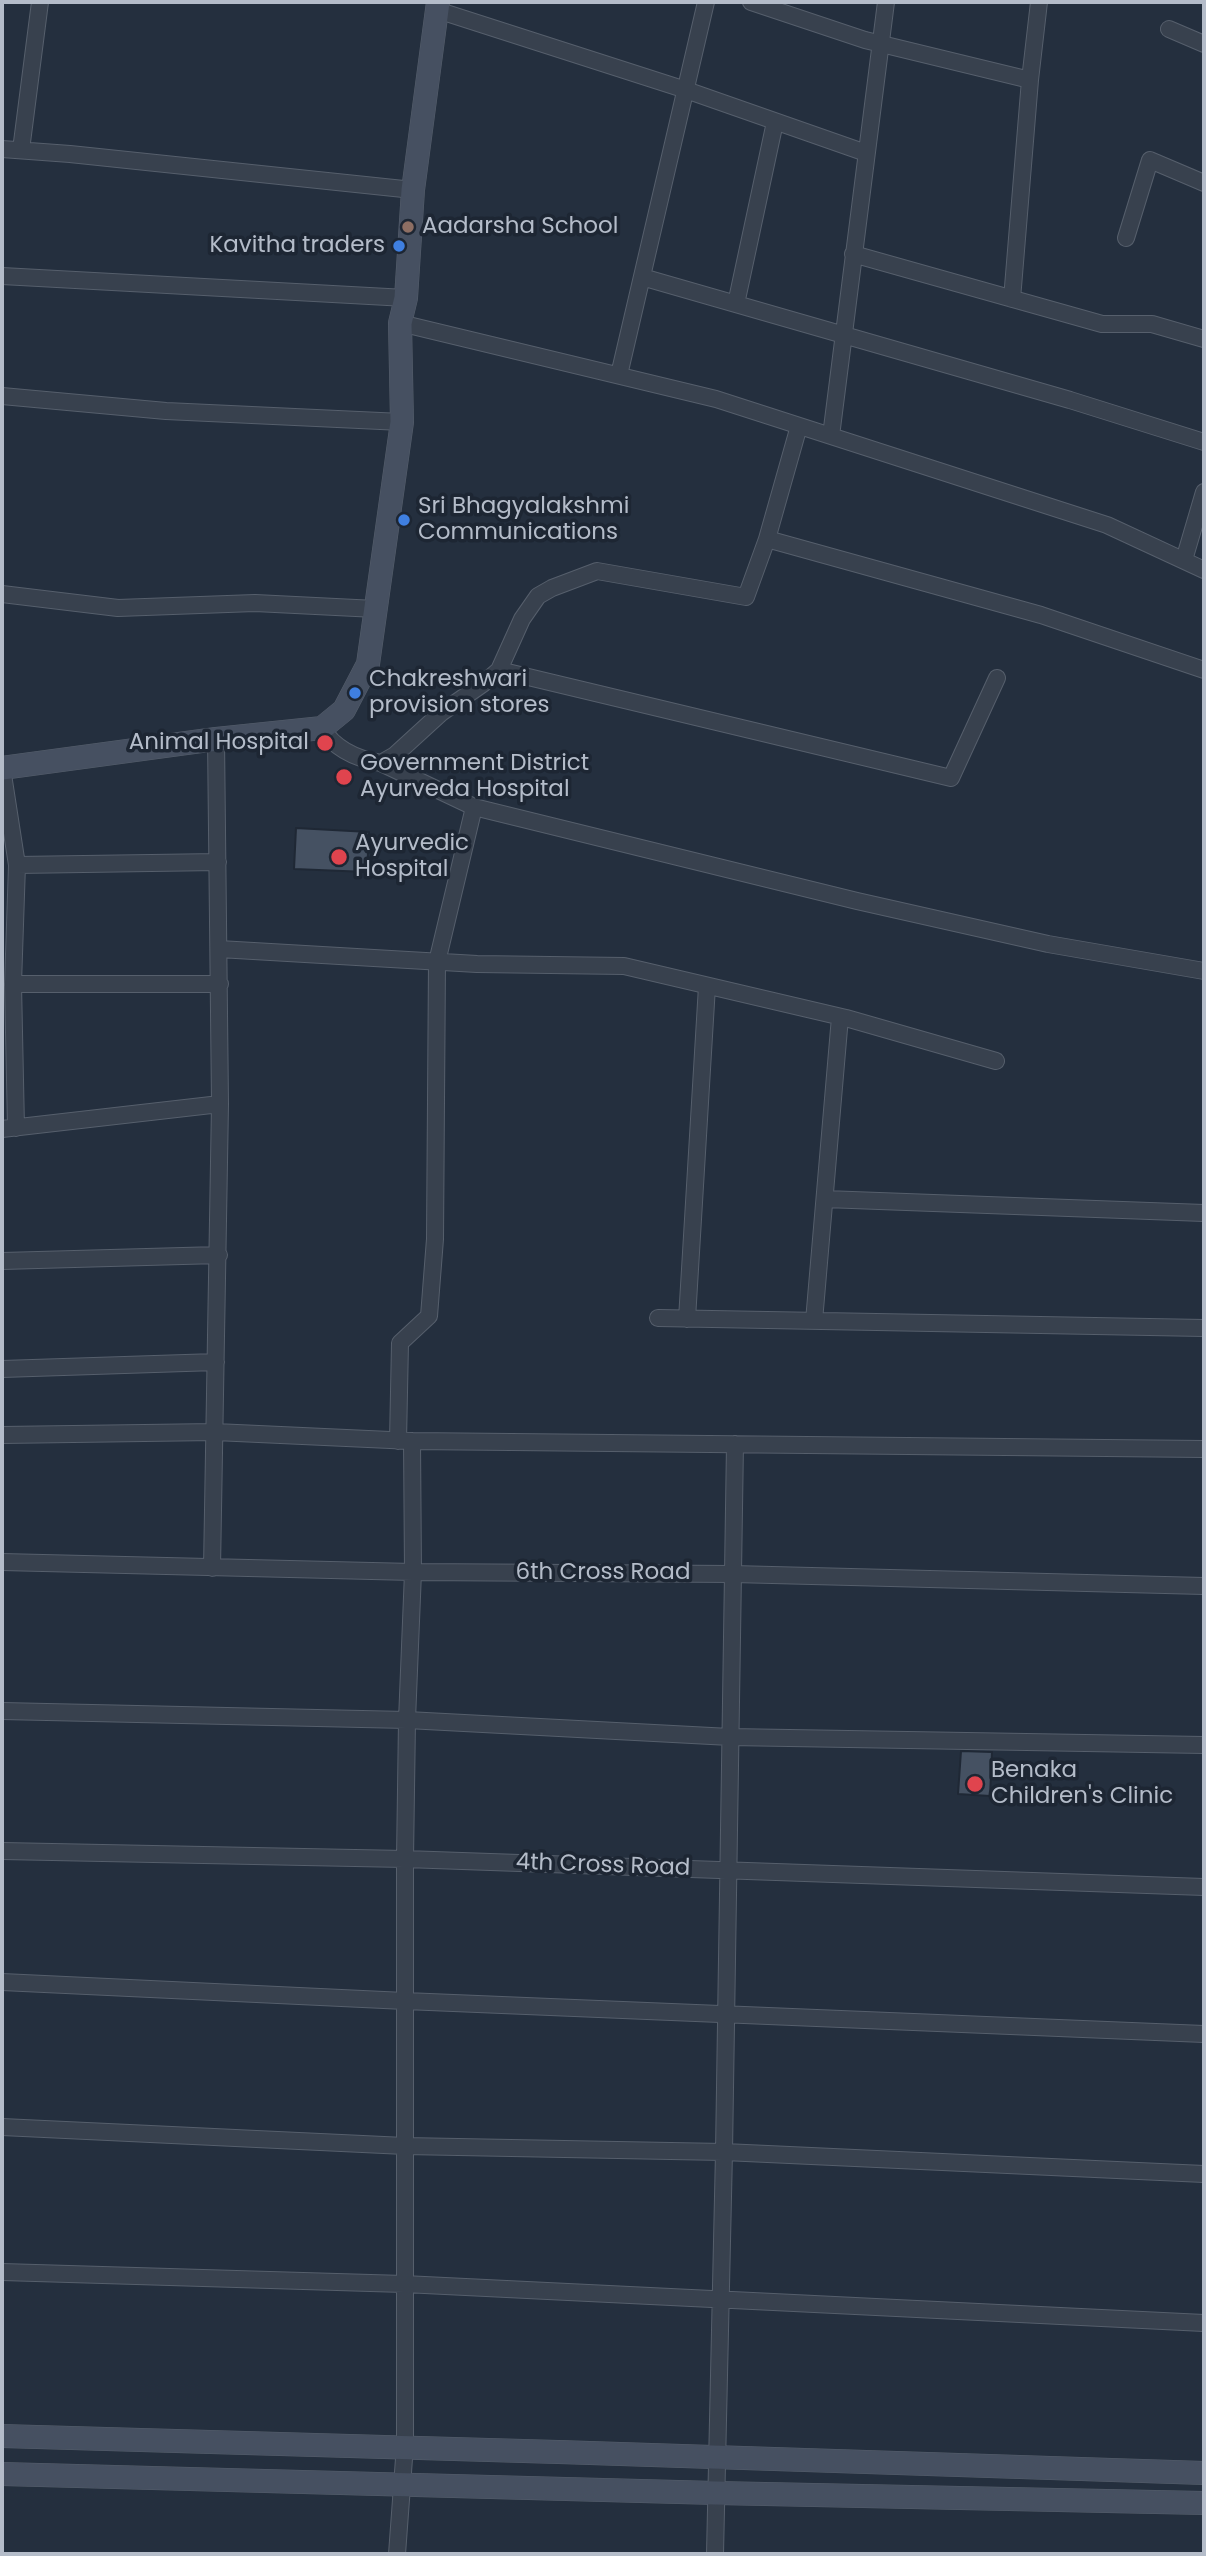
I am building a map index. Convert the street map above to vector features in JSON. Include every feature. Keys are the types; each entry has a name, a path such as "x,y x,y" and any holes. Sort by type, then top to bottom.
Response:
{"street":[{"path":"22,150 40,2"},
{"path":"619,375 706,2"},
{"path":"751,2 880,44 1030,80"},
{"path":"831,436 886,2"},
{"path":"1012,299 1039,2"},
{"path":"220,1104 9,1129 17,865 2,768 216,739 322,728 344,710 368,664 402,422 400,323 406,298 413,190 438,6 866,153"},
{"path":"1169,29 1204,44"},
{"path":"736,304 775,121"},
{"path":"2,149 413,190"},
{"path":"1126,238 1150,160 1204,183"},
{"path":"853,254 1102,324 1152,324 1204,339"},
{"path":"2,276 406,298"},
{"path":"642,277 1070,400 1204,442"},
{"path":"400,323 716,398 1107,525 1204,570"},
{"path":"2,396 166,411 402,422"},
{"path":"381,763 395,755 441,713 499,670 522,619 538,596 552,588 597,571 747,597 767,539 799,426"},
{"path":"1184,560 1204,492"},
{"path":"767,539 1041,615 1204,670"},
{"path":"2,594 118,608 255,603 376,610"},
{"path":"499,670 951,778 997,678"},
{"path":"322,728 328,739 356,758 381,763 474,807 857,901 1048,944 1204,971"},
{"path":"212,1568 220,1104 216,739"},
{"path":"397,2554 405,2445 405,1859 413,1572 400,1343 429,1316 435,1240 437,962 474,807"},
{"path":"17,865 218,862"},
{"path":"219,949 437,962 625,966 840,1017 996,1061"},
{"path":"13,984 220,984"},
{"path":"687,1319 707,986"},
{"path":"814,1321 840,1017"},
{"path":"825,1199 1204,1213"},
{"path":"2,1261 219,1255"},
{"path":"658,1318 1204,1328"},
{"path":"2,1368 216,1362"},
{"path":"2,1435 215,1432 405,1441 1204,1449"},
{"path":"715,2554 724,2152 734,1444"},
{"name":"6th Cross Road","path":"2,1562 413,1572 733,1574 1204,1586"},
{"path":"2,1711 407,1720 730,1737 1204,1745"},
{"name":"4th Cross Road","path":"2,1851 405,1859 1204,1887"},
{"path":"2,1982 1204,2034"},
{"path":"2,2127 405,2146 724,2152 1204,2174"},
{"path":"2,2272 404,2284 1204,2323"},
{"path":"2,2436 405,2445 1204,2473"},
{"path":"2,2474 1204,2503"}],"building":[{"path":"296,828 369,832 367,872 294,869"},
{"path":"961,1751 992,1752 990,1796 958,1794"}],"place":[{"name":"Aadarsha School","path":"408,227"},
{"name":"Kavitha traders","path":"399,246"},
{"name":"Sri Bhagyalakshmi Communications","path":"404,520"},
{"name":"Chakreshwari provision stores","path":"355,693"},
{"name":"Animal Hospital","path":"325,743"},
{"name":"Government District Ayurveda Hospital","path":"344,777"},
{"name":"Ayurvedic Hospital","path":"339,857"},
{"name":"Benaka Children's Clinic","path":"975,1784"}]}
